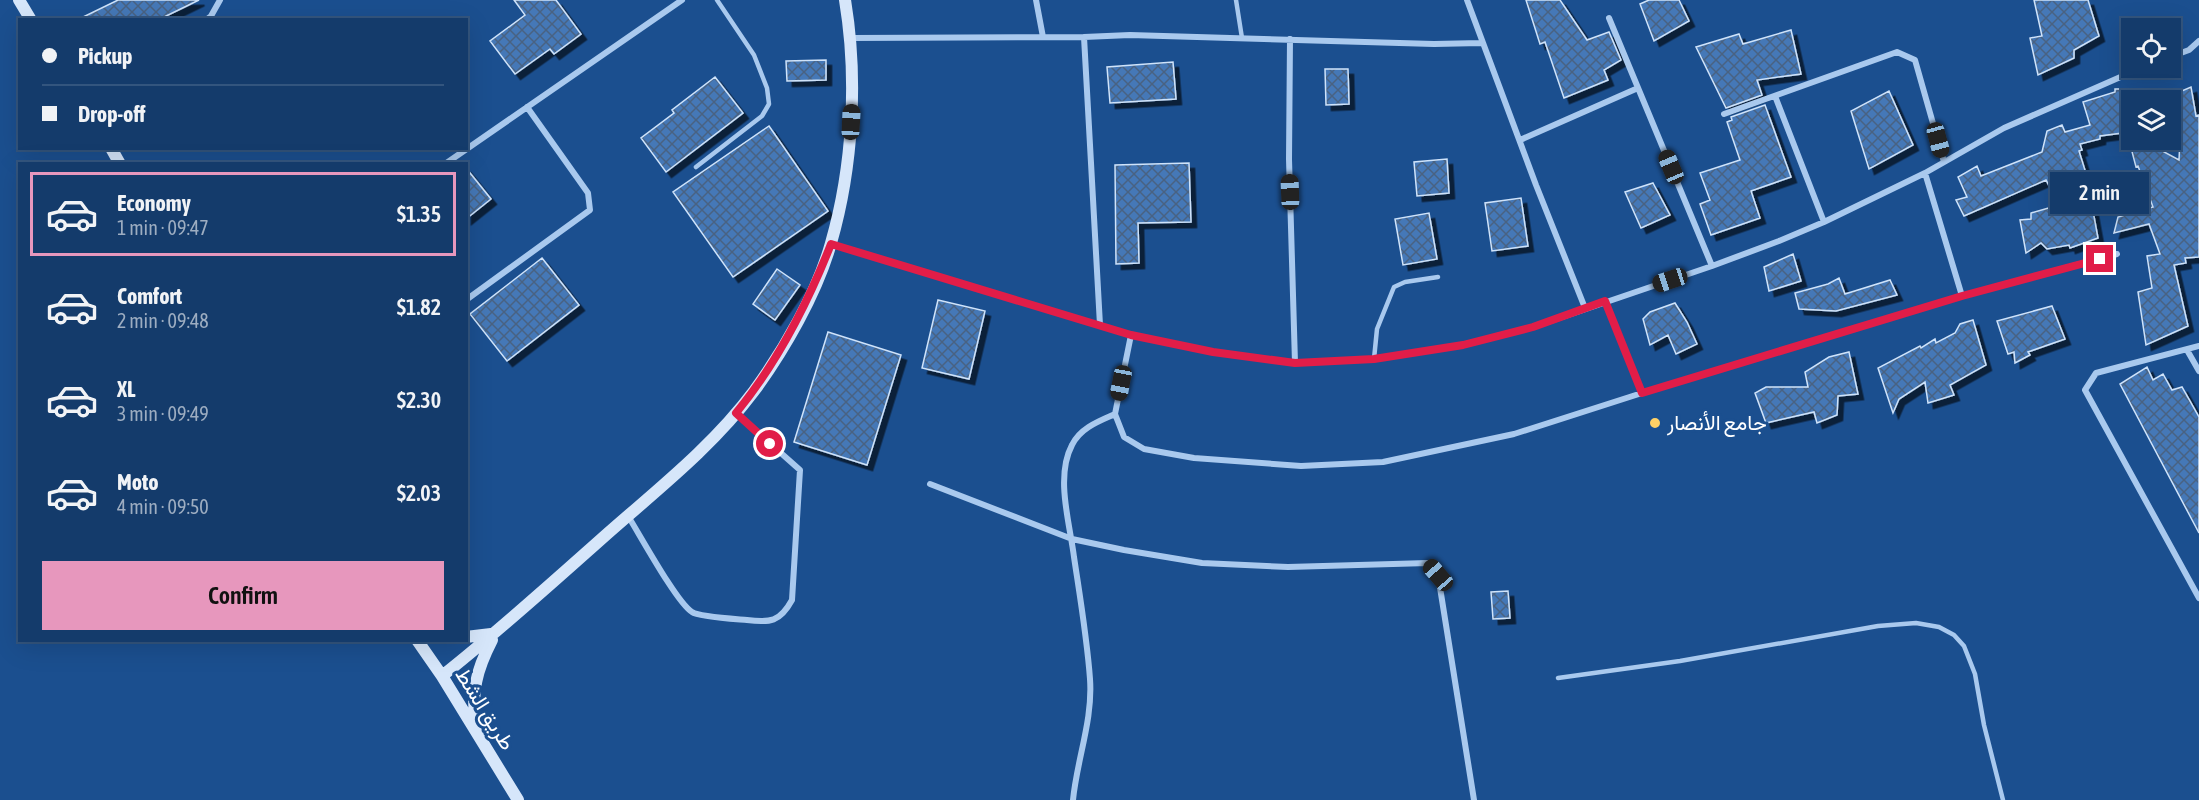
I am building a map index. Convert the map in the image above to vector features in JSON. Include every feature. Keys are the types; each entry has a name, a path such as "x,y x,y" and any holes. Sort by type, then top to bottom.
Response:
{"street":[{"path":"19,0 30,18"},
{"path":"208,18 220,0"},
{"path":"468,148 682,0"},
{"path":"442,676 495,633 696,457 753,392 789,336 811,294 831,244 850,141 853,84 852,38 845,0"},
{"path":"1036,0 1043,37"},
{"path":"1467,0 1585,308"},
{"path":"1609,18 1713,266"},
{"path":"852,38 940,39 1130,35 1434,44 1482,43"},
{"path":"1084,37 1100,325"},
{"path":"1290,39 1289,159 1295,363"},
{"path":"2189,50 2199,41"},
{"path":"2181,53 2199,50"},
{"path":"1724,114 1897,52 1915,60 1944,162"},
{"path":"831,244 1131,335 1213,352 1295,363 1374,359 1463,345 1533,327 1713,266 1824,222 1925,173 2004,128 2121,77"},
{"path":"1520,140 1638,88"},
{"path":"1775,96 1824,222"},
{"path":"468,299 590,210 588,193 527,107"},
{"path":"448,162 465,150"},
{"path":"1925,173 1962,296"},
{"path":"1131,335 1115,414 1124,437 1144,449 1194,458 1301,466 1383,462 1514,434 1962,296 2117,254"},
{"path":"1605,301 1642,393"},
{"path":"2199,346 2096,373 2085,390 2199,598"},
{"path":"2187,350 2199,371"},
{"path":"628,516 681,600 693,613 760,622 774,620 784,615 792,600 800,470 736,413"},
{"path":"1073,800 1075,776 1090,708 1090,689 1064,490 1066,467 1070,447 1085,429 1115,414"},
{"path":"930,484 1072,539 1202,563 1288,567 1428,563 1438,575 1474,800"},
{"path":"468,637 477,638 495,633"},
{"path":"476,732 473,706 474,687 484,656 495,633"},
{"name":"طريق الشط","path":"418,642 442,676 518,800"}],"lane":[{"path":"696,167 762,116 769,104 767,88 754,55 717,0"},
{"path":"1236,0 1242,38"},
{"path":"1374,359 1377,328 1394,287 1405,282 1438,277"},
{"path":"1558,678 1680,661 1878,626 1916,623 1939,627 1954,635 1964,646 1975,674 1984,725 2003,800"}],"building":[{"path":"118,0 199,0 162,18 81,18"},
{"path":"514,0 556,0 581,34 554,54 550,49 515,74 490,41 525,15"},
{"path":"1526,0 1560,0 1587,40 1609,32 1621,60 1604,70 1608,80 1564,98 1545,42 1540,44"},
{"path":"1649,0 1679,0 1689,21 1654,41 1640,4"},
{"path":"2034,0 2088,0 2099,36 2074,50 2074,58 2038,75 2030,38 2042,36"},
{"path":"1791,30 1801,74 1757,80 1762,95 1726,108 1696,47 1739,34 1743,44"},
{"path":"826,60 826,80 787,81 786,61"},
{"path":"1173,62 1176,99 1110,103 1107,67"},
{"path":"1325,69 1348,69 1349,104 1326,105"},
{"path":"715,77 743,113 666,172 641,138 674,113 672,110"},
{"path":"2191,87 2196,116 2199,115 2199,257 2185,258 2186,263 2174,265 2188,326 2146,345 2138,292 2152,288 2147,256 2160,254 2149,224 2114,233 2118,217 2153,207 2138,166 2136,167 2132,150 2161,150 2179,160 2181,91"},
{"path":"2115,89 2127,89 2121,90 2121,133 2100,136 2100,139 2080,144 2082,150 2079,151 2089,183 2098,238 2070,248 2069,245 2047,249 2041,243 2026,253 2020,220 2031,219 2031,213 2059,205 2046,180 1964,216 1956,200 1967,197 1958,177 1977,166 1981,176 2042,152 2047,131 2062,125 2065,132 2090,125 2083,102 2115,92"},
{"path":"1889,91 1913,145 1869,169 1851,111"},
{"path":"1765,105 1791,177 1751,191 1760,218 1711,235 1700,204 1710,200 1700,173 1740,160 1727,122 1732,120 1731,117"},
{"path":"769,126 828,211 733,277 673,192"},
{"path":"1447,159 1449,193 1417,196 1414,162"},
{"path":"1189,163 1191,222 1138,223 1139,263 1116,264 1115,165"},
{"path":"468,170 491,199 468,217"},
{"path":"1653,183 1670,215 1641,228 1625,192"},
{"path":"1521,198 1528,246 1492,251 1485,203"},
{"path":"1429,213 1437,259 1403,265 1395,219"},
{"path":"1793,254 1801,281 1769,291 1764,267"},
{"path":"542,258 579,305 507,361 470,314"},
{"path":"777,269 800,285 775,320 753,304"},
{"path":"1839,278 1845,294 1890,280 1897,295 1836,311 1799,309 1795,293 1828,284"},
{"path":"938,300 985,311 969,379 922,368"},
{"path":"1675,303 1697,344 1676,354 1668,335 1650,345 1643,319 1650,312"},
{"path":"2052,306 2065,339 2028,352 2030,355 2015,363 2014,352 2008,354 1997,321"},
{"path":"1973,320 1986,365 1950,385 1954,395 1928,403 1925,382 1899,399 1893,413 1878,368 1935,339 1936,343 1955,333 1960,324"},
{"path":"828,332 901,355 867,465 794,442"},
{"path":"1849,352 1858,394 1838,396 1837,415 1817,423 1814,412 1766,423 1755,393 1766,387 1808,387 1805,372 1829,357"},
{"path":"2147,367 2153,380 2163,374 2172,390 2182,387 2199,417 2199,533 2120,384"},
{"path":"1508,591 1510,618 1493,619 1491,592"}],"place":[{"name":"جامع الأنصار","path":"1655,423"}],"route":[{"path":"770,444 736,413 753,392 789,336 811,294 831,244 1131,335 1213,352 1295,363 1374,359 1463,345 1533,327 1605,301 1642,393 1962,296 2100,259"}]}
